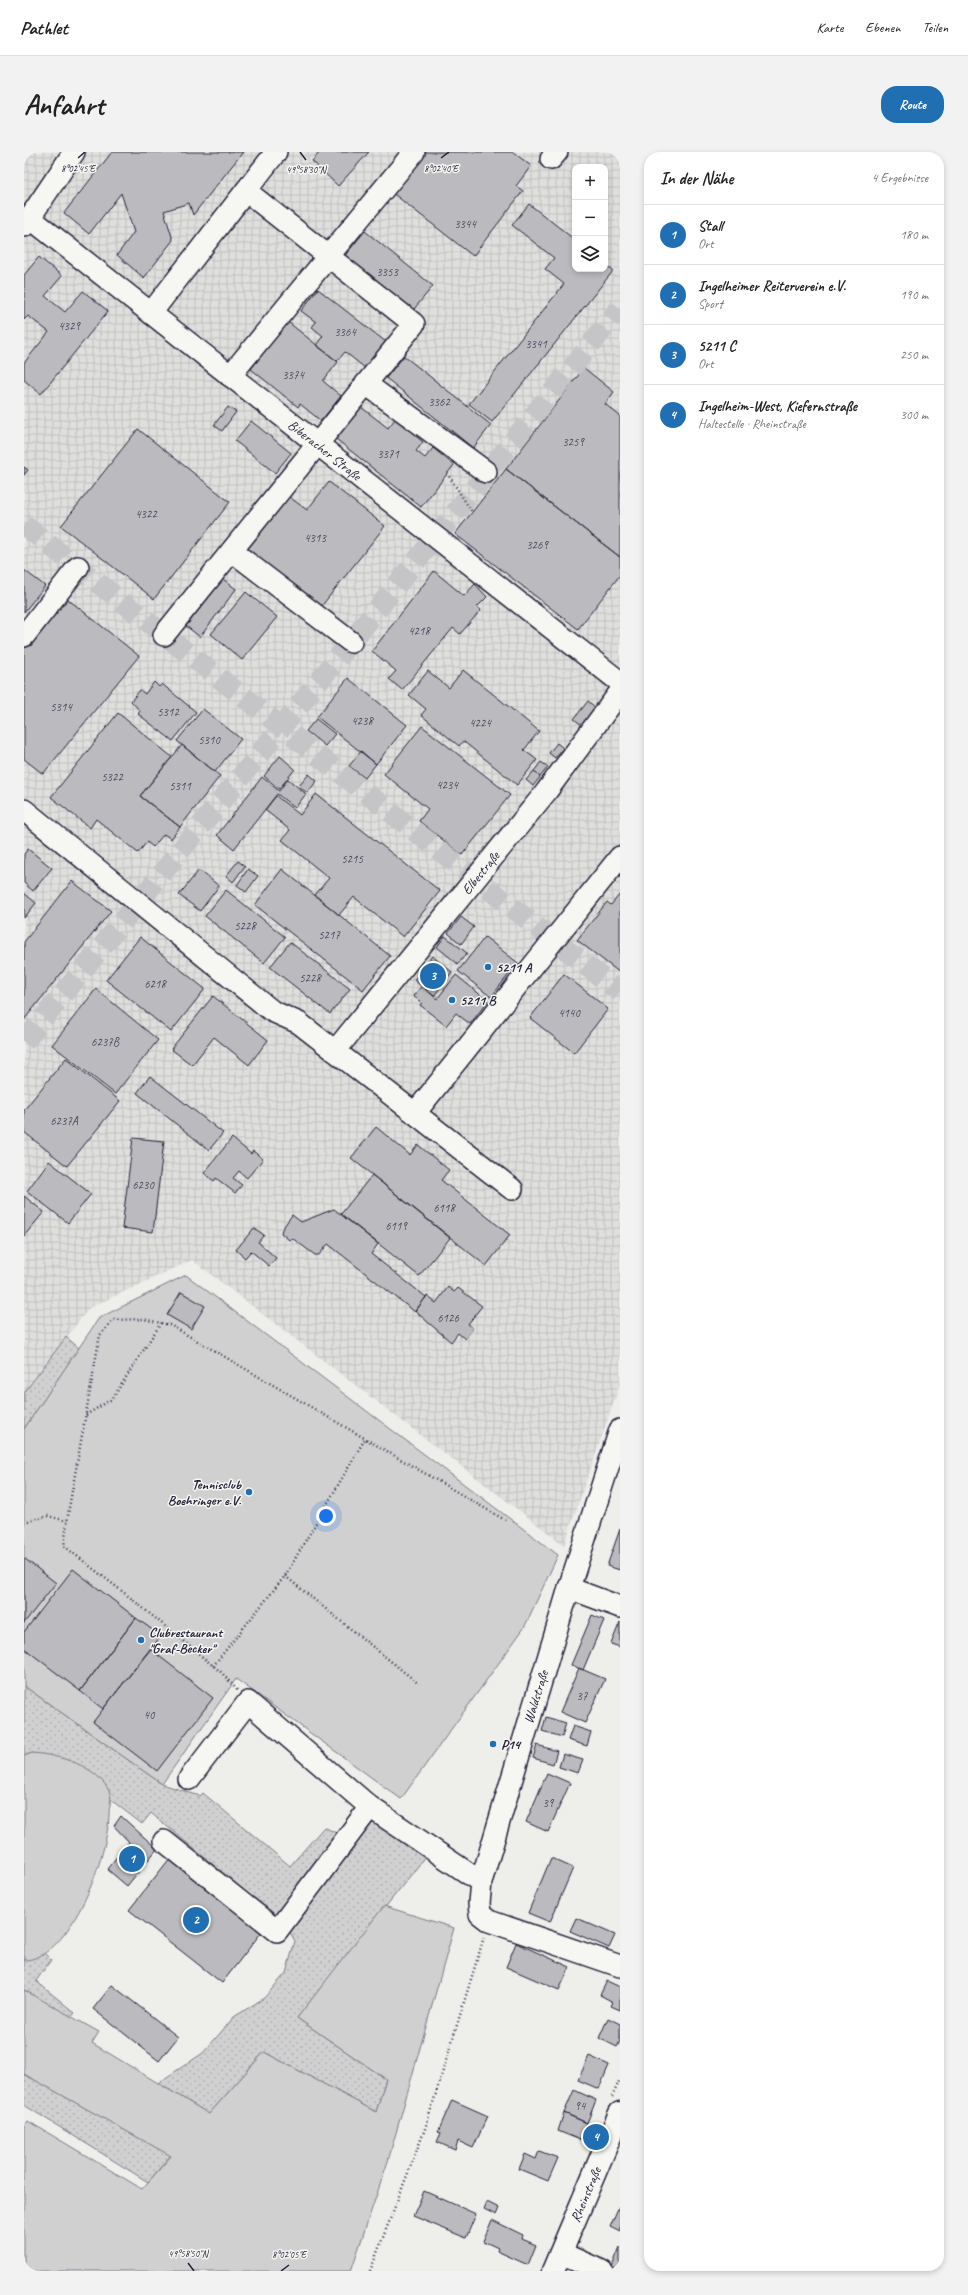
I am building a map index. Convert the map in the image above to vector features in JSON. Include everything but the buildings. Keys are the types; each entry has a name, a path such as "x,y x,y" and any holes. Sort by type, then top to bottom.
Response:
{"main road":[{"name":"Rheinstraße","path":"557,2262 620,2113"}],"street":[{"path":"27,222 74,152"},
{"path":"151,313 276,152"},
{"path":"230,376 414,152"},
{"path":"164,635 414,324 246,190"},
{"name":"Biberacher Straße","path":"27,222 151,313 620,682"},
{"path":"366,384 486,472"},
{"path":"232,551 351,642"},
{"path":"24,636 78,567"},
{"name":"Elbestraße","path":"335,1051 546,792 620,692"},
{"path":"24,810 272,1011 299,1023 512,1189"},
{"path":"415,1113 620,857"},
{"name":"Waldstraße","path":"485,1918 479,1903 481,1882 569,1588 620,1430"},
{"path":"569,1588 620,1607"},
{"path":"189,1780 248,1702 370,1807 481,1882"},
{"path":"164,1841 277,1931 370,1807"},
{"path":"485,1918 620,1966"},
{"name":"Rheinstraße","path":"557,2262 602,2271"}],"path":[{"path":"447,473 472,512"},
{"path":"248,1702 213,1666 132,1599 64,1546 67,1521 100,1335 113,1320 144,1319 170,1325 505,1520"},
{"path":"86,1416 112,1399 161,1323"},
{"path":"213,1666 285,1576 365,1439"},
{"path":"24,1522 48,1516 67,1521"},
{"path":"285,1576 419,1684"},
{"path":"370,2271 425,2128 485,1918"}],"shaded area":[{"path":"24,152 620,152 620,1384 564,1545 192,1260 89,1308 24,1393"},
{"name":"Tennisclub Boehringer e.V.","path":"186,1275 558,1555 524,1628 401,1799 236,1679 162,1784 24,1686 24,1429 99,1318"},
{"path":"66,1337 79,1348 24,1429 24,1393"},
{"path":"24,1686 162,1784 200,1796 203,1793 290,1866 324,1827 340,1835 363,1808 426,1856 297,2018 386,2079 376,2112 264,2052 209,2114 158,2083 203,2053 234,2017 264,1998 286,1973 295,1941 286,1925 151,1813 142,1824 111,1800 104,1784 85,1768 32,1753 24,1756"},
{"path":"32,1753 65,1759 87,1769 104,1783 110,1793 111,1798 107,1831 102,1853 84,1901 72,1924 57,1943 41,1955 24,1960 24,1756"},
{"path":"384,1906 454,1928 388,2161 351,2271 24,2271 24,2126 28,2121 142,2189 171,2156 24,2074 24,1990 99,2032 92,2043 209,2114 264,2052 376,2112 386,2079 297,2018"},
{"path":"44,1953 51,1960 36,1981 75,2013 71,2017 24,1990 24,1960"},
{"path":"24,2074 171,2155 148,2182 24,2105"}],"tunnel":[{"path":"24,1042 351,642 620,308"},
{"path":"24,525 620,992"}],"place":[{"name":"5211 A","path":"488,967"},
{"name":"5211 C","path":"433,976"},
{"name":"5211 B","path":"452,1000"},
{"name":"Tennisclub Boehringer e.V.","path":"249,1492"},
{"name":"Clubrestaurant \"Graf-Becker\"","path":"141,1640"},
{"name":"P14","path":"493,1744"},
{"name":"Stall","path":"132,1859"},
{"name":"Ingelheimer Reiterverein e.V.","path":"196,1920"},
{"name":"Ingelheim-West, Kiefernstraße","path":"596,2137"}]}
